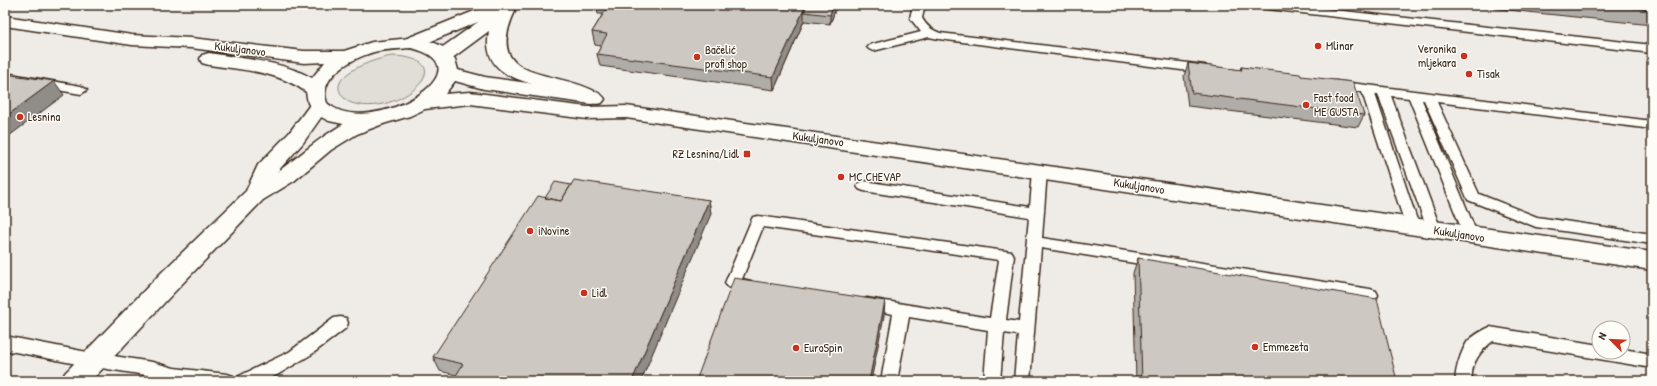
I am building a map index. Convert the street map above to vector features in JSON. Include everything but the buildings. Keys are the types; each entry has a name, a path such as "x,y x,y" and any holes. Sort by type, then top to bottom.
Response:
{"main road":[{"path":"411,43 508,7"},
{"path":"449,73 449,65 444,55 508,7"},
{"path":"508,7 498,28 497,46 499,54 512,70 529,79 569,88 595,99"},
{"name":"Kukuljanovo","path":"5,21 132,40 191,43 304,57 348,56"},
{"name":"Kukuljanovo","path":"132,40 173,53 290,73 306,80 317,98 334,116 352,120 376,119 402,112 422,103 442,86 449,73 484,83 595,99 626,112"},
{"name":"Kukuljanovo","path":"317,98 322,76 332,66 348,56 371,47 388,44 411,43 430,47 444,55"},
{"path":"255,195 266,170 296,138 317,98"},
{"name":"Kukuljanovo","path":"422,103 470,98 587,113 626,112 1040,171 1471,236 1652,261"},
{"path":"74,381 170,280 255,195 286,176 324,145 350,129 376,119"}],"lane":[{"path":"919,5 916,18 920,25 930,33"},
{"path":"1258,5 1652,49"},
{"path":"873,47 930,33 981,42 1220,71"},
{"path":"5,78 81,90"},
{"path":"1321,83 1652,125"},
{"path":"1367,89 1412,226"},
{"path":"1383,90 1434,230"},
{"path":"1414,95 1471,236"},
{"path":"1429,97 1473,197 1512,214 1536,222 1652,239"},
{"path":"1022,381 1040,171"},
{"path":"864,186 1037,212"},
{"path":"764,288 733,283 758,220 1007,256 997,325 992,381"},
{"path":"1035,242 1370,295"},
{"path":"856,303 1027,330"},
{"path":"889,381 902,310"},
{"path":"244,381 288,363 325,337 340,323"},
{"path":"1464,381 1463,373 1474,346 1490,334 1652,361"},
{"path":"5,343 180,378 227,381"}],"shaded area":[{"path":"5,5 1652,5 1652,381 5,381"},
{"path":"392,56 413,59 423,65 425,74 420,84 409,93 394,101 377,105 360,105 350,102 344,98 339,90 340,82 346,75 365,64"}],"place":[{"name":"Mlinar","path":"1318,46"},
{"name":"Veronika mljekara","path":"1464,56"},
{"name":"Bačelić profi shop","path":"697,57"},
{"name":"Tisak","path":"1469,74"},
{"name":"Fast food ME GUSTA","path":"1306,105"},
{"name":"Lesnina","path":"20,117"},
{"name":"RZ Lesnina/Lidl","path":"747,154"},
{"name":"MC CHEVAP","path":"841,177"},
{"name":"iNovine","path":"530,231"},
{"name":"Lidl","path":"584,293"},
{"name":"Emmezeta","path":"1255,347"},
{"name":"EuroSpin","path":"796,348"}]}
